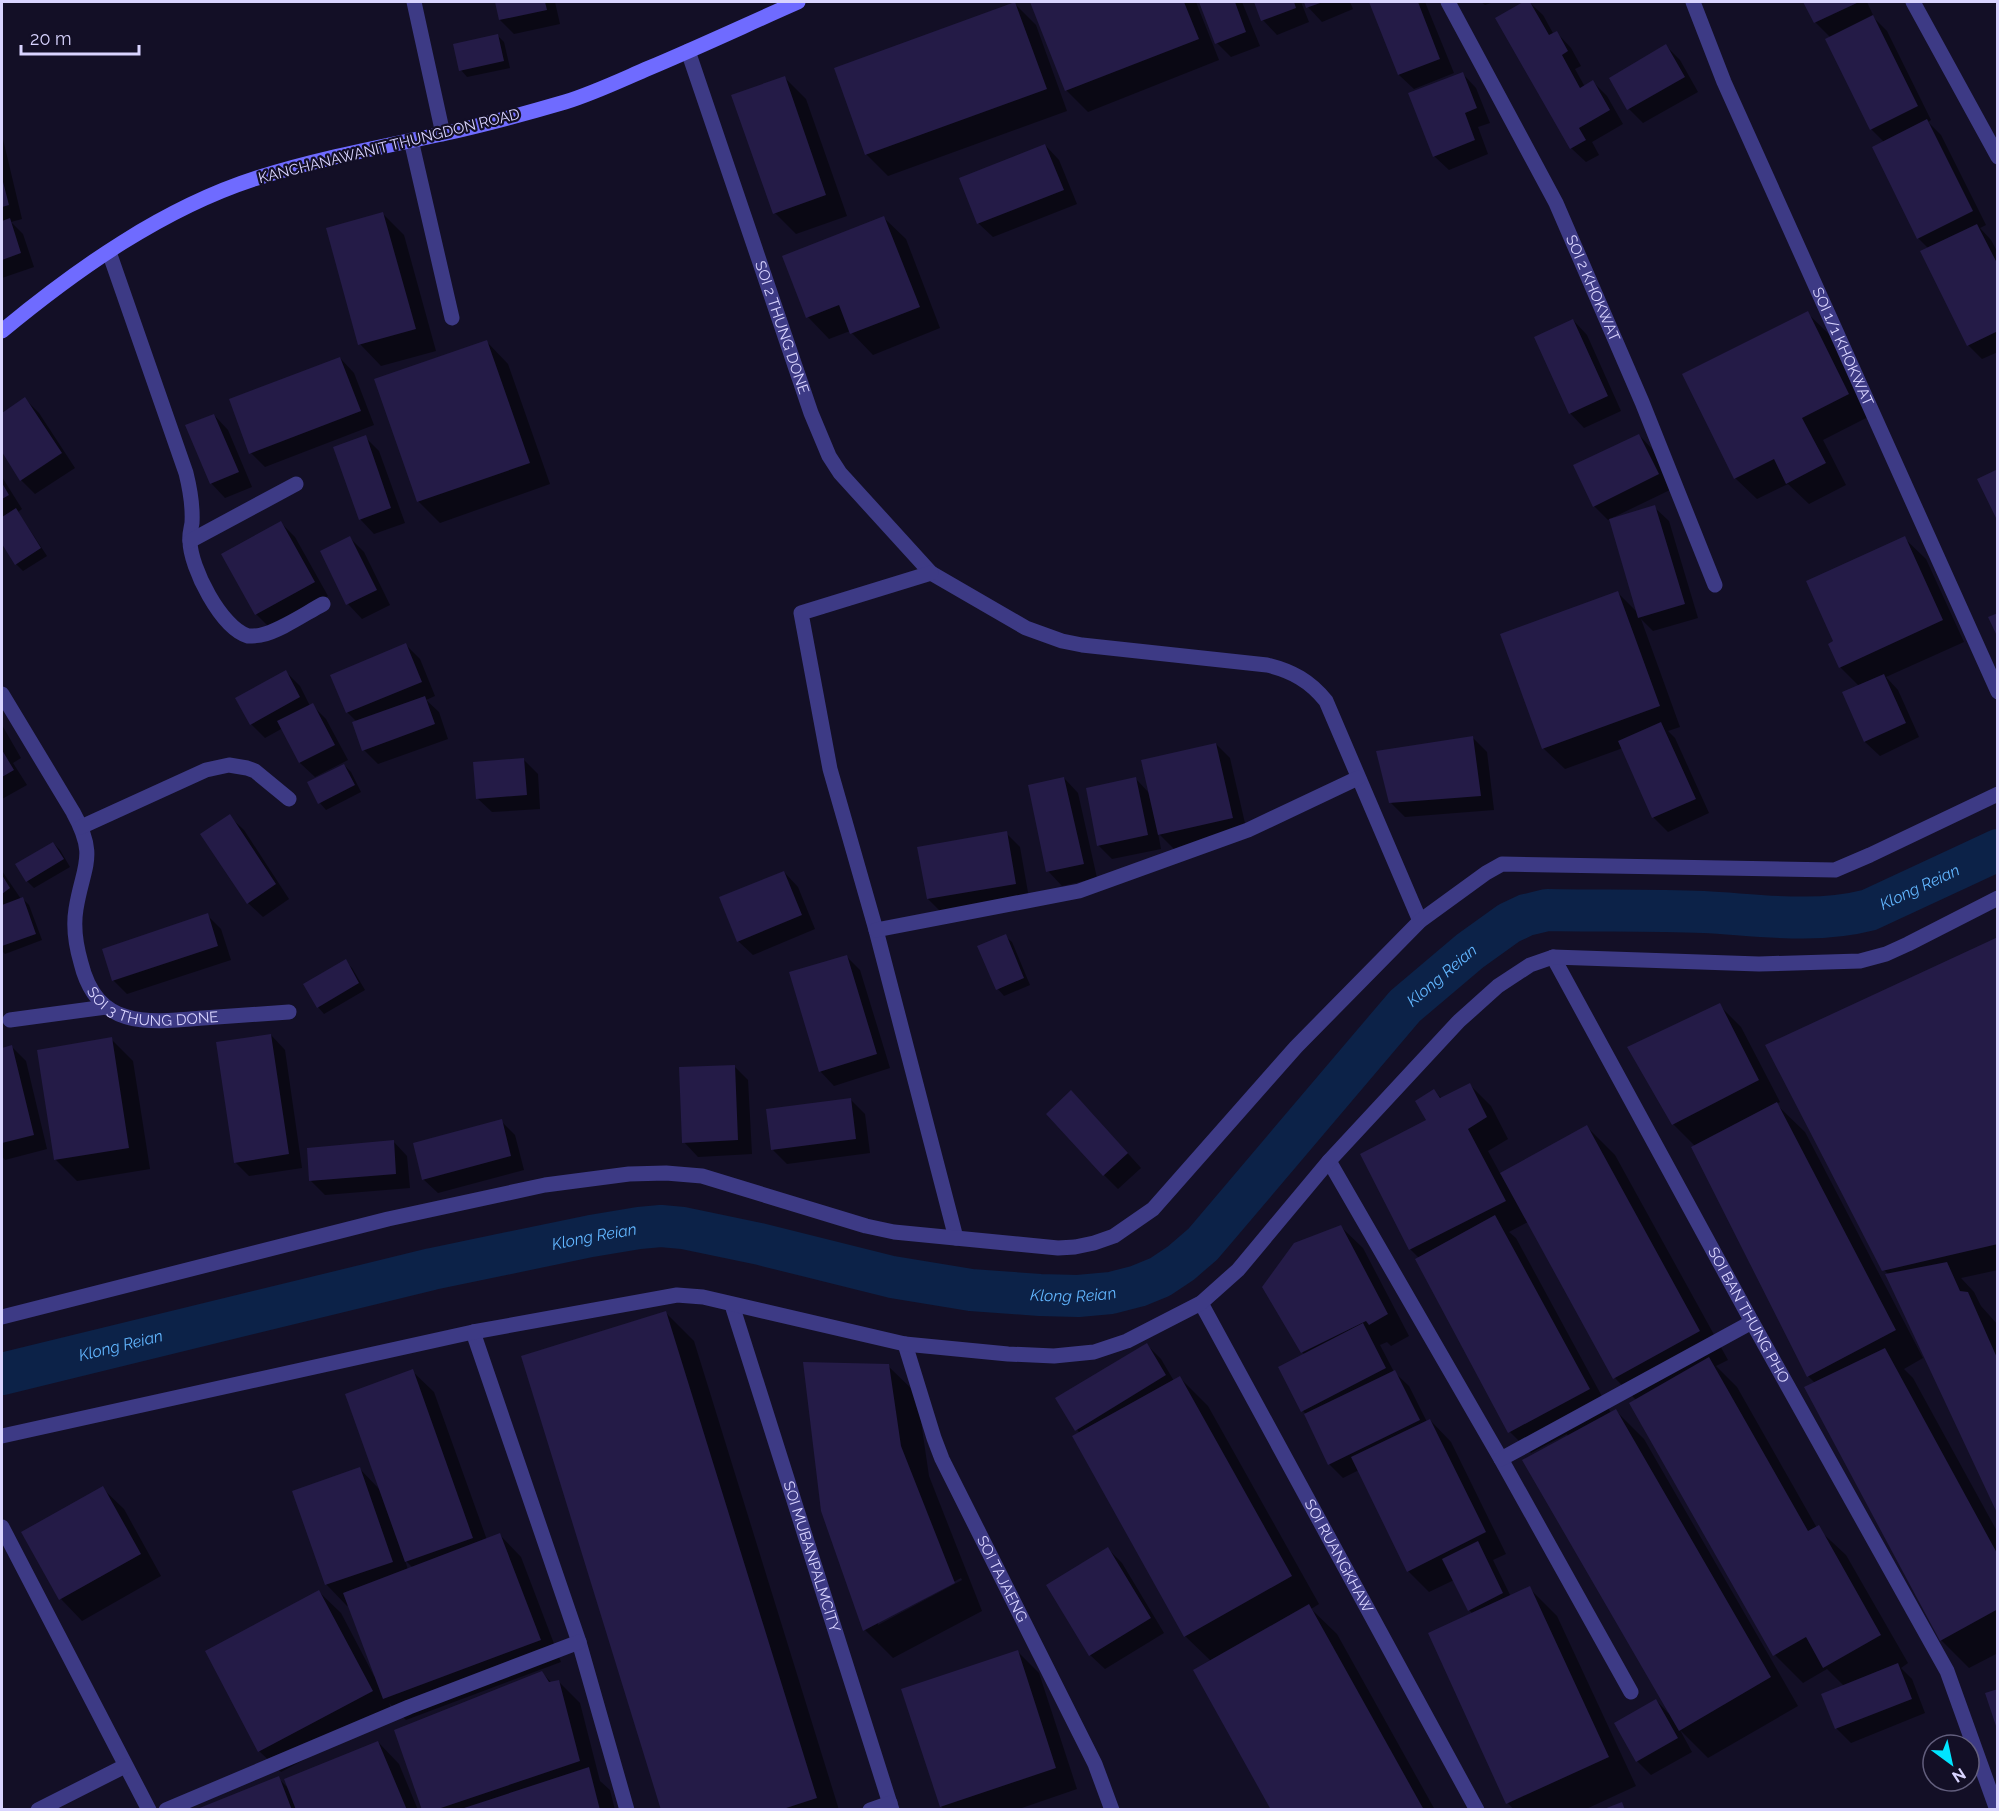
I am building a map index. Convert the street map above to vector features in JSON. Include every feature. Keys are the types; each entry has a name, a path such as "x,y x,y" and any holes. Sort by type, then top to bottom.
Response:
{"street":[{"path":"414,2 443,134"},
{"name":"KANCHANAWANIT THUNGDON ROAD","path":"2,331 62,283 109,252 161,220 216,193 301,165 443,134 567,101 603,88 798,2"},
{"name":"SOI 2 KHOKWAT","path":"1448,2 1556,203 1642,402 1715,585"},
{"name":"SOI 1/1 KHOKWAT","path":"1693,2 1724,82 1998,692"},
{"path":"1913,2 1998,157"},
{"name":"SOI 2 THUNG DONE","path":"688,51 811,413 829,456 846,479 931,573 1026,628 1062,641 1082,645 1287,669 1317,689 1326,701 1420,921"},
{"path":"411,140 452,318"},
{"path":"109,252 186,472 191,491 189,541 193,560 214,603 235,628 248,636 262,635 323,604"},
{"path":"189,541 296,484"},
{"path":"931,573 801,613 830,769 876,930 956,1238"},
{"name":"SOI 3 THUNG DONE","path":"2,694 81,827 86,842 88,863 76,909 75,938 83,974 93,992 106,1007 123,1017 149,1021 289,1012"},
{"path":"81,827 206,770 229,765 255,771 289,799"},
{"path":"876,930 1079,891 1248,830 1358,778"},
{"path":"2,1317 388,1219 545,1185 630,1174 666,1173 702,1176 866,1226 894,1232 1040,1247 1075,1247 1095,1243 1114,1236 1153,1209 1296,1047 1420,921 1502,864 1835,870 1998,794"},
{"path":"2,1436 473,1332 677,1294 691,1294 905,1344 1008,1354 1074,1355 1095,1352 1127,1341 1201,1303 1238,1270 1329,1161 1443,1038 1498,986 1530,965 1553,957 1759,964 1860,961 1886,954 1908,944 1998,898"},
{"name":"SOI BAN THUNG PHO","path":"1553,957 1752,1322 1947,1671 1992,1783 1997,1809"},
{"path":"10,1020 106,1007"},
{"path":"1329,1161 1501,1459 1631,1692"},
{"name":"SOI RUANGKHAW","path":"1201,1303 1477,1809"},
{"name":"SOI MUBANPALMCITY","path":"732,1305 891,1806"},
{"path":"1501,1459 1752,1322"},
{"path":"473,1332 579,1642 627,1809"},
{"name":"SOI TAJAENG","path":"905,1344 933,1438 942,1459 1095,1764 1112,1809"},
{"path":"2,1527 149,1809"},
{"path":"166,1809 409,1707 579,1642"},
{"path":"38,1809 125,1766"},
{"path":"870,1809 891,1806"}],"building":[{"path":"495,2 545,2 547,10 499,20"},
{"path":"1015,2 1047,89 865,155 834,68"},
{"path":"1030,2 1184,2 1199,39 1065,91"},
{"path":"1199,2 1235,2 1246,32 1215,44"},
{"path":"1254,2 1294,2 1296,8 1261,21"},
{"path":"1304,2 1323,2 1306,8"},
{"path":"1369,2 1418,2 1440,59 1398,75"},
{"path":"1523,2 1530,2 1549,35 1557,31 1568,51 1562,55 1580,88 1593,80 1610,110 1579,128 1586,140 1570,149 1495,18"},
{"path":"1803,2 1859,2 1814,23"},
{"path":"1873,15 1918,106 1870,130 1825,39"},
{"path":"498,34 504,61 459,71 453,44"},
{"path":"1666,44 1685,77 1627,110 1609,78"},
{"path":"1463,72 1477,108 1465,113 1475,140 1433,157 1408,93"},
{"path":"785,76 826,195 773,214 731,95"},
{"path":"1927,119 1973,211 1917,239 1872,147"},
{"path":"1045,144 1064,190 977,224 959,178"},
{"path":"2,178 9,205 2,207"},
{"path":"383,212 416,329 358,345 326,228"},
{"path":"884,216 920,307 850,334 839,305 806,318 782,256"},
{"path":"10,218 21,253 2,260 2,221"},
{"path":"1977,224 1998,265 1998,331 1967,346 1920,251"},
{"path":"1808,311 1849,394 1802,418 1826,463 1786,484 1774,459 1734,479 1682,374"},
{"path":"1573,319 1608,396 1569,414 1534,337"},
{"path":"487,340 530,463 417,502 374,379"},
{"path":"340,357 361,411 249,454 229,399"},
{"path":"25,397 62,453 20,481 2,452 2,413"},
{"path":"214,414 239,472 210,484 185,425"},
{"path":"1639,434 1659,474 1593,507 1573,465"},
{"path":"366,435 391,508 359,520 333,447"},
{"path":"1998,469 1998,522 1977,479"},
{"path":"2,483 9,495 2,499"},
{"path":"1655,505 1685,604 1638,618 1609,519"},
{"path":"16,508 41,548 15,565 2,544 2,517"},
{"path":"281,521 315,582 255,615 221,554"},
{"path":"350,536 377,590 346,605 320,551"},
{"path":"1905,536 1943,620 1839,668 1828,644 1833,641 1806,581"},
{"path":"1618,591 1660,706 1542,749 1500,634"},
{"path":"1998,613 1998,638 1988,617"},
{"path":"406,643 422,682 346,713 330,675"},
{"path":"286,670 300,697 250,725 235,698"},
{"path":"1884,674 1906,723 1864,742 1842,692"},
{"path":"425,696 435,724 362,751 352,722"},
{"path":"313,703 335,745 299,763 277,721"},
{"path":"1661,722 1696,799 1652,818 1618,741"},
{"path":"1473,736 1481,796 1389,803 1376,751"},
{"path":"1216,743 1233,818 1158,835 1141,760"},
{"path":"2,750 14,770 2,777"},
{"path":"524,758 527,795 476,799 473,762"},
{"path":"344,764 355,785 318,804 307,782"},
{"path":"1064,777 1084,864 1046,872 1028,785"},
{"path":"1136,777 1148,835 1097,846 1086,788"},
{"path":"230,814 276,884 247,904 200,834"},
{"path":"1007,831 1016,884 927,899 917,847"},
{"path":"53,842 64,859 26,882 15,864"},
{"path":"784,871 802,915 737,942 719,897"},
{"path":"2,875 10,888 2,894"},
{"path":"23,897 36,934 2,946 2,905"},
{"path":"208,913 218,946 112,981 102,949"},
{"path":"1006,934 1024,978 996,990 977,946"},
{"path":"1998,937 1998,1244 1882,1271 1765,1045"},
{"path":"847,955 877,1054 819,1072 789,972"},
{"path":"346,959 359,983 317,1008 303,984"},
{"path":"1720,1003 1759,1080 1672,1125 1627,1047"},
{"path":"271,1034 289,1154 234,1163 216,1042"},
{"path":"112,1037 129,1148 54,1160 37,1050"},
{"path":"12,1045 34,1135 2,1143 2,1048"},
{"path":"735,1065 738,1140 682,1143 679,1067"},
{"path":"1470,1083 1487,1117 1468,1129 1506,1201 1409,1250 1360,1154 1426,1120 1415,1101 1434,1089 1440,1098"},
{"path":"1071,1090 1128,1153 1103,1176 1046,1114"},
{"path":"851,1098 856,1139 771,1150 766,1109"},
{"path":"1777,1102 1896,1330 1807,1377 1691,1147"},
{"path":"502,1119 511,1156 422,1180 413,1143"},
{"path":"1587,1125 1700,1331 1613,1379 1500,1173"},
{"path":"394,1140 396,1174 309,1181 307,1148"},
{"path":"1495,1215 1590,1389 1508,1433 1415,1259"},
{"path":"1341,1225 1388,1314 1369,1325 1366,1321 1301,1353 1262,1287 1294,1243"},
{"path":"1947,1262 1960,1291 1968,1292 1998,1360 1998,1515 1885,1274"},
{"path":"666,1311 817,1798 780,1810 661,1810 521,1356"},
{"path":"1363,1323 1386,1368 1301,1412 1278,1367"},
{"path":"1147,1343 1166,1375 1075,1431 1055,1398"},
{"path":"1885,1348 1998,1555 1998,1609 1940,1641 1804,1387"},
{"path":"1709,1357 1808,1531 1819,1525 1881,1635 1823,1668 1806,1637 1773,1656 1629,1403"},
{"path":"803,1362 889,1364 901,1446 955,1583 863,1631 821,1511"},
{"path":"413,1369 473,1538 405,1562 345,1394"},
{"path":"1395,1370 1420,1420 1328,1465 1304,1414"},
{"path":"1180,1376 1292,1576 1184,1637 1072,1436"},
{"path":"1616,1409 1771,1677 1679,1731 1522,1460"},
{"path":"1430,1419 1486,1532 1407,1572 1351,1457"},
{"path":"360,1467 393,1562 325,1585 292,1491"},
{"path":"103,1486 141,1554 59,1600 21,1532"},
{"path":"500,1533 541,1640 383,1699 343,1593"},
{"path":"1478,1541 1503,1593 1468,1611 1442,1559"},
{"path":"1108,1547 1151,1618 1089,1656 1046,1585"},
{"path":"1530,1586 1609,1757 1506,1804 1428,1633"},
{"path":"319,1590 373,1691 258,1752 205,1651"},
{"path":"1309,1604 1424,1810 1271,1810 1193,1670"},
{"path":"1018,1650 1056,1768 940,1807 901,1689"},
{"path":"1898,1663 1912,1699 1835,1729 1821,1694"},
{"path":"542,1671 549,1682 559,1680 580,1761 435,1810 422,1810 394,1730"},
{"path":"1998,1689 1998,1729 1997,1729 1985,1693"},
{"path":"1656,1699 1678,1738 1636,1762 1614,1723"},
{"path":"378,1741 407,1810 296,1810 284,1779"},
{"path":"589,1767 600,1810 461,1810 461,1809"},
{"path":"279,1776 292,1810 197,1810 197,1809"},
{"path":"1622,1802 1625,1810 1604,1810 1604,1809"}],"waterway":[{"name":"Klong Reian","path":"2,1374 432,1269 591,1236 661,1226 683,1228 760,1244 892,1277 971,1290 1078,1296 1111,1293 1138,1286 1160,1277 1203,1244 1405,1006 1470,951 1509,923 1526,915 1547,910 1684,911 1808,918 1849,914 1869,910 1998,850"}]}
